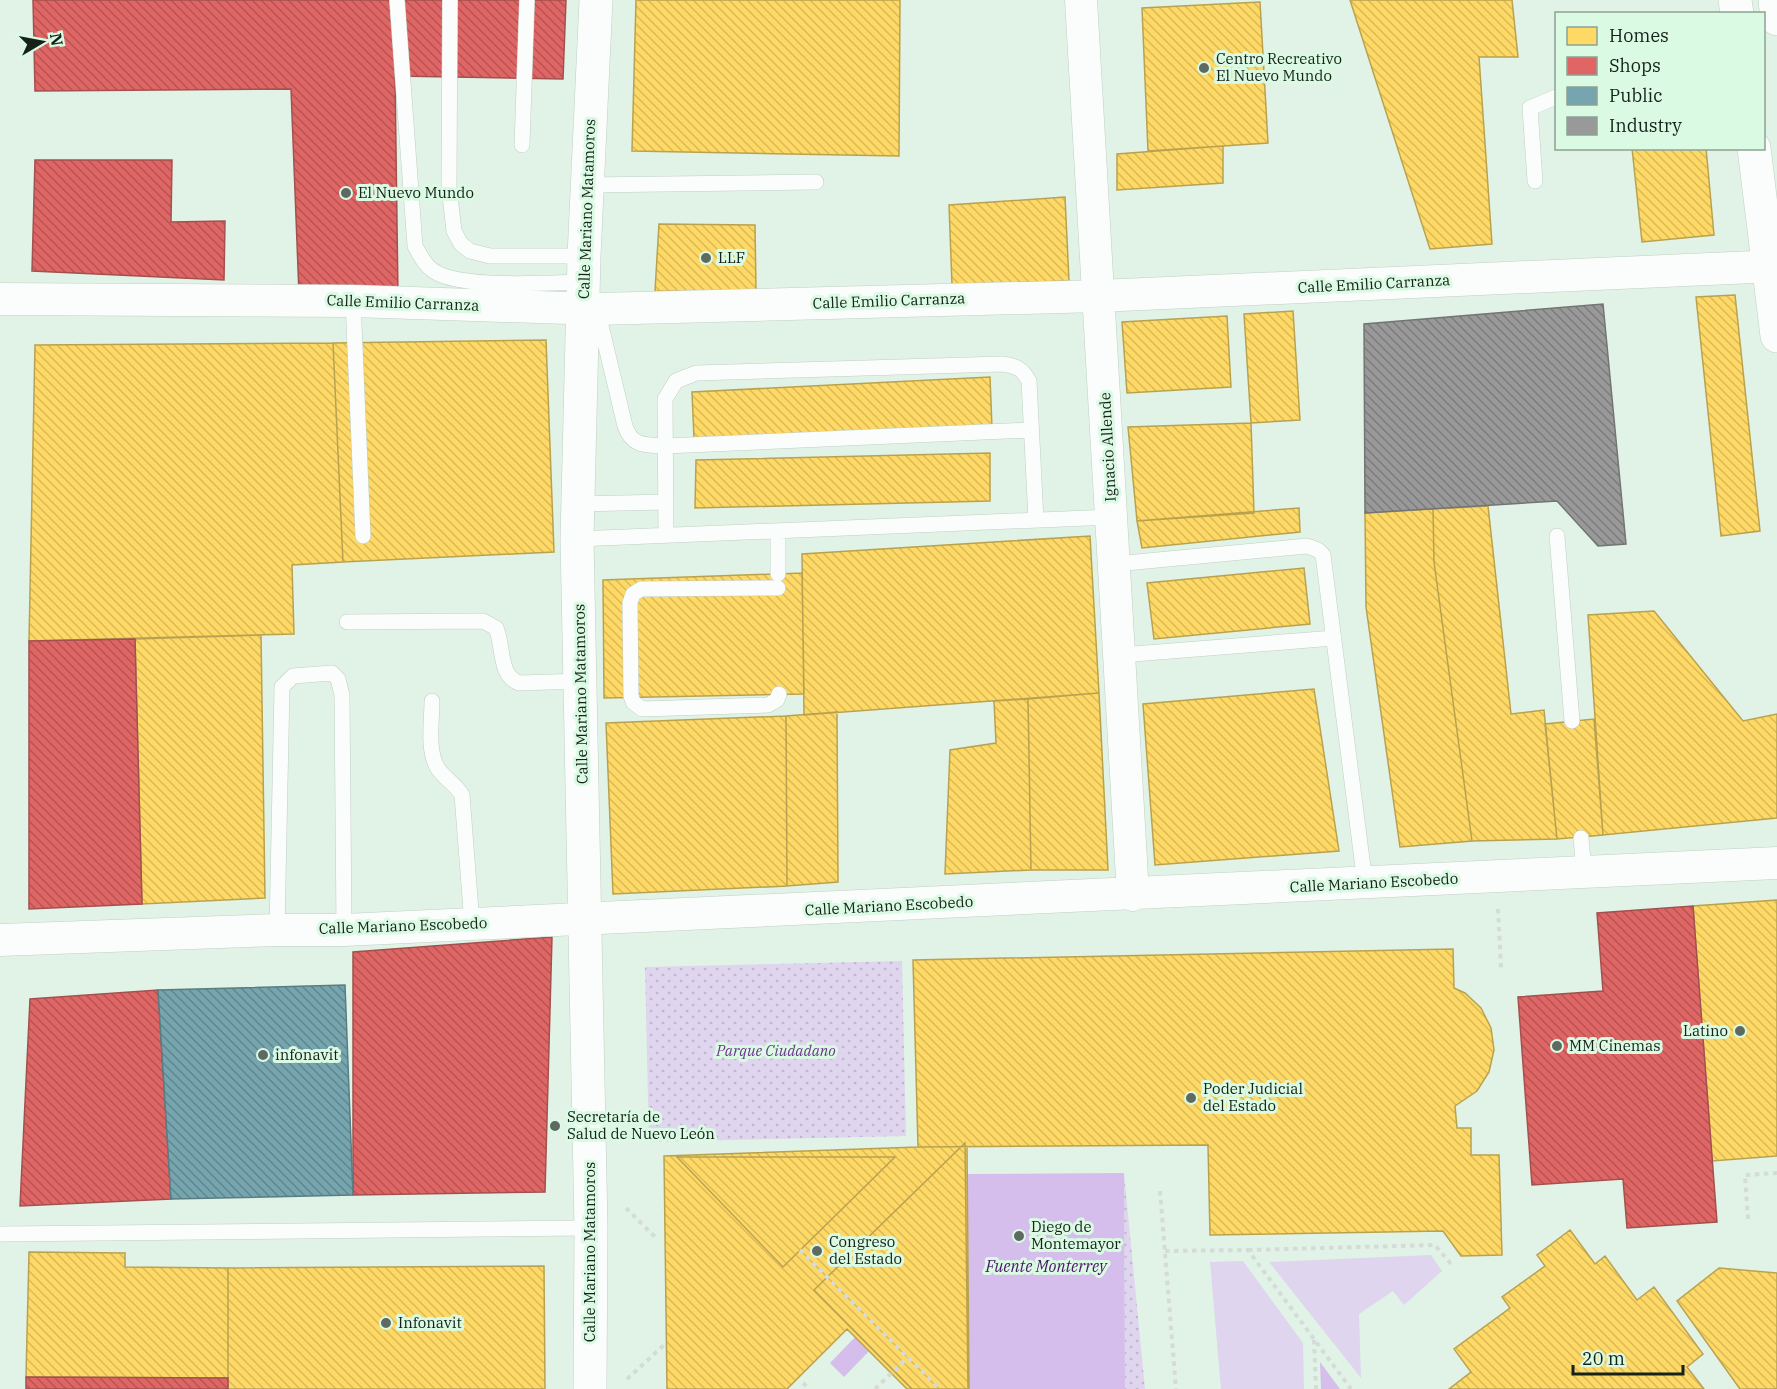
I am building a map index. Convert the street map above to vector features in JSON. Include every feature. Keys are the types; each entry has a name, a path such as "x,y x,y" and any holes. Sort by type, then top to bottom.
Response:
{"street":[{"name":"Calle Mariano Matamoros","path":"596,0 587,185 578,539 582,681 583,919 591,1228 605,1387"},
{"name":"Ignacio Allende","path":"1080,0 1134,895"},
{"path":"1775,0 1777,19"},
{"path":"1754,150 1773,266 1777,336"},
{"name":"Calle Emilio Carranza","path":"0,299 353,301 586,289 1099,296 1773,266"},
{"name":"Calle Mariano Escobedo","path":"0,940 277,930 344,930 1134,895 1777,863"}],"lane":[{"path":"397,0 415,246 425,264 439,274 484,282 586,289"},
{"path":"450,0 449,187 454,231 461,244 470,251 586,289"},
{"path":"522,145 527,0"},
{"path":"1534,181 1530,108 1555,98"},
{"path":"587,185 816,182"},
{"path":"586,289 628,434 638,444 665,446 1031,430"},
{"path":"353,301 363,536"},
{"path":"666,535 665,399 676,381 696,373 1002,364 1015,366 1023,370 1029,381 1036,520"},
{"path":"578,504 666,502"},
{"path":"578,539 1112,517"},
{"path":"778,531 778,581 641,589 633,594 630,603 631,696 633,702 642,709 768,705 777,700 779,694"},
{"path":"1557,536 1572,721"},
{"path":"1115,564 1314,548 1323,555 1365,883"},
{"path":"347,622 483,621 495,628 505,670 510,679 519,682 582,681"},
{"path":"1121,655 1334,638"},
{"path":"277,930 282,687 293,676 332,673 338,679 342,695 344,930"},
{"path":"432,701 434,757 437,768 456,785 464,805 472,924"},
{"path":"1581,838 1584,872"},
{"path":"0,1234 591,1228"}],"path":[{"path":"1498,906 1501,968"},
{"path":"1748,1220 1745,1175 1777,1173"},
{"path":"1160,1191 1176,1389"},
{"path":"621,1203 657,1239"},
{"path":"1165,1251 1435,1245 1451,1264"},
{"path":"800,1250 940,1389"},
{"path":"1248,1250 1351,1389"},
{"path":"1314,1339 1316,1389"},
{"path":"605,1387 664,1345"},
{"path":"875,1389 908,1357"},
{"path":"803,1383 809,1389"}],"green space":[{"name":"Parque Ciudadano","path":"902,961 906,1136 649,1142 645,967"},
{"path":"1124,1173 1145,1389 1125,1389"},
{"path":"1431,1255 1442,1271 1404,1305 1393,1291 1359,1314 1361,1378 1269,1262"},
{"path":"1243,1261 1303,1343 1304,1389 1221,1389 1210,1262"}],"water":[{"name":"Fuente Monterrey","path":"1124,1173 1125,1389 969,1389 967,1174"},
{"path":"862,1330 876,1344 844,1377 830,1363"},
{"path":"1320,1362 1340,1389 1321,1389"}],"building: Homes":[{"path":"636,0 900,0 899,156 632,151"},
{"path":"1350,0 1512,0 1518,57 1479,57 1492,244 1430,249"},
{"name":"Centro Recreativo El Nuevo Mundo","path":"1260,2 1268,143 1148,151 1142,8"},
{"path":"1223,146 1223,183 1117,190 1117,154"},
{"path":"1632,150 1706,150 1714,235 1642,242"},
{"path":"1065,197 1069,281 952,285 949,205"},
{"name":"LLF","path":"659,224 755,225 756,292 655,291"},
{"path":"1735,295 1760,531 1721,536 1696,297"},
{"path":"1293,311 1300,420 1251,423 1244,314"},
{"path":"1227,316 1231,387 1127,393 1122,322"},
{"path":"546,340 554,552 343,562 333,343"},
{"path":"333,343 343,562 292,565 294,634 29,641 35,345"},
{"path":"990,377 992,428 694,439 692,392"},
{"path":"1251,423 1254,513 1137,521 1128,427"},
{"path":"990,453 990,501 695,508 696,460"},
{"path":"1488,506 1511,714 1544,710 1557,839 1472,841 1434,562 1433,509"},
{"path":"1299,508 1300,532 1142,548 1137,521"},
{"path":"1433,509 1434,562 1472,841 1400,847 1366,607 1365,513"},
{"path":"1090,536 1099,693 804,715 802,554"},
{"path":"1304,568 1310,624 1154,639 1147,583"},
{"path":"802,573 804,694 604,698 603,580"},
{"path":"1654,611 1743,721 1777,714 1777,818 1603,835 1588,615"},
{"path":"261,635 265,898 142,904 135,639"},
{"path":"1314,689 1339,851 1155,865 1143,704"},
{"path":"1099,693 1108,870 1031,870 1028,699"},
{"path":"1028,699 1031,870 945,874 950,750 996,743 994,701"},
{"path":"837,712 838,882 787,886 786,716"},
{"path":"786,716 787,886 613,894 606,723"},
{"path":"1594,719 1603,835 1557,839 1545,724"},
{"name":"Latino","path":"1777,900 1777,1156 1712,1161 1693,906"},
{"name":"Poder Judicial del Estado","path":"1453,949 1454,988 1465,993 1481,1008 1491,1028 1494,1050 1489,1072 1477,1091 1455,1106 1457,1128 1471,1128 1471,1155 1499,1155 1502,1255 1461,1256 1443,1231 1210,1235 1208,1145 918,1147 913,960"},
{"path":"965,1143 968,1389 912,1389 814,1290"},
{"name":"Congreso del Estado","path":"967,1147 969,1389 907,1389 847,1329 787,1389 667,1389 664,1156"},
{"path":"677,1157 895,1157 783,1267"},
{"path":"1570,1230 1595,1264 1605,1256 1637,1300 1654,1287 1703,1354 1687,1367 1704,1389 1449,1389 1471,1372 1454,1349 1510,1308 1502,1297 1545,1266 1537,1255"},
{"path":"29,1252 125,1253 125,1267 228,1268 228,1378 26,1377"},
{"name":"Infonavit","path":"544,1266 545,1389 228,1389 228,1268"},
{"path":"1719,1268 1777,1273 1777,1389 1740,1389 1677,1301"}],"building: Shops":[{"name":"El Nuevo Mundo","path":"33,0 566,0 563,79 395,76 398,296 299,294 291,89 35,91"},
{"path":"35,160 172,160 171,222 225,221 224,280 32,271"},
{"path":"135,639 142,904 29,909 29,641"},
{"path":"1693,906 1717,1222 1627,1228 1623,1179 1532,1185 1518,997 1603,991 1597,913"},
{"path":"552,937 545,1192 353,1195 353,952"},
{"path":"158,990 171,1199 20,1206 30,999"},
{"path":"26,1377 228,1378 228,1389 26,1389"}],"building: Public":[{"path":"345,985 353,1195 171,1199 158,990"}],"building: Industry":[{"path":"1603,304 1626,544 1598,546 1557,501 1365,513 1364,324"}],"place":[{"name":"Centro Recreativo El Nuevo Mundo","path":"1204,68"},
{"name":"El Nuevo Mundo","path":"346,193"},
{"name":"LLF","path":"706,258"},
{"name":"Latino","path":"1740,1031"},
{"name":"MM Cinemas","path":"1557,1046"},
{"name":"infonavit","path":"263,1055"},
{"name":"Poder Judicial del Estado","path":"1191,1098"},
{"name":"Secretaría de Salud de Nuevo León","path":"555,1126"},
{"name":"Diego de Montemayor","path":"1019,1236"},
{"name":"Congreso del Estado","path":"817,1251"},
{"name":"Infonavit","path":"386,1323"}]}
